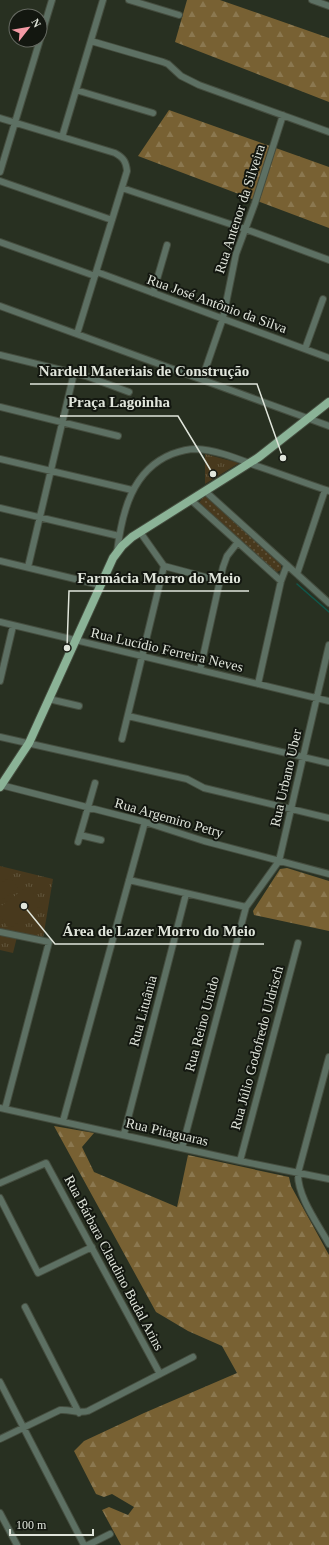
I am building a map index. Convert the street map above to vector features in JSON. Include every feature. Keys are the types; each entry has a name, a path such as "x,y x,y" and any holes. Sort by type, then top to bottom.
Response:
{"main road":[{"path":"1,786 29,743 100,585 117,552 126,542 140,532 272,448 329,402"}],"street":[{"path":"0,172 52,0"},
{"path":"62,137 103,0"},
{"path":"129,0 179,15"},
{"path":"312,0 329,6"},
{"path":"91,41 163,62 168,64 181,76 193,82 329,132"},
{"path":"76,90 153,113"},
{"name":"Rua Antenor da Silveira","path":"202,379 223,318 234,262 255,203 283,115"},
{"path":"0,118 116,153 126,162 127,171 77,334"},
{"path":"0,181 112,220"},
{"path":"122,188 245,229 329,260"},
{"name":"Rua José Antônio da Silva","path":"0,242 153,293 329,358"},
{"path":"153,293 167,246"},
{"path":"305,349 323,299"},
{"path":"0,306 329,426"},
{"path":"0,355 74,373 129,392"},
{"path":"28,567 74,373"},
{"path":"0,408 118,436"},
{"path":"117,552 123,515 132,490 142,476 152,466 163,459 185,450 203,450 250,463 327,490 297,574"},
{"path":"0,459 132,490"},
{"path":"205,491 329,603"},
{"path":"191,500 281,581"},
{"path":"0,508 119,536"},
{"path":"140,532 164,566 220,581"},
{"path":"200,670 227,556 238,542"},
{"path":"0,561 100,585"},
{"path":"258,684 281,581 287,564"},
{"path":"122,739 164,566"},
{"name":"Rua Lucídio Ferreira Neves","path":"0,622 329,701"},
{"path":"0,681 13,626"},
{"name":"Rua Urbano Uber","path":"246,907 279,861 329,645"},
{"path":"49,699 79,706"},
{"path":"128,716 329,763"},
{"path":"0,737 187,779 204,788 329,818"},
{"path":"78,842 95,782"},
{"name":"Rua Argemiro Petry","path":"1,786 145,822 204,841 329,874"},
{"path":"63,1121 145,822"},
{"path":"80,835 101,840"},
{"path":"129,880 246,907"},
{"name":"Rua Lituânia","path":"124,1134 186,894"},
{"name":"Rua Reino Unido","path":"182,1148 246,907"},
{"path":"0,932 49,942 3,1108"},
{"name":"Rua Júlio Godofredo Uldrisch","path":"240,1161 298,943"},
{"path":"329,1057 298,1173 298,1183 301,1192 329,1244"},
{"name":"Rua Pitaguaras","path":"3,1108 240,1161 329,1179"},
{"name":"Rua Bárbara Claudino Budal Arins","path":"0,1183 46,1162 160,1374"},
{"path":"0,1198 38,1272 92,1247"},
{"path":"25,1306 79,1412"},
{"path":"0,1438 60,1410 79,1412 88,1411 193,1357"},
{"path":"0,1382 84,1545"},
{"path":"0,1513 17,1545"},
{"path":"88,1545 110,1534"}],"green space":[{"path":"187,0 220,0 329,38 329,102 175,42"},
{"path":"169,110 329,167 329,228 138,156"},
{"path":"205,454 239,463 205,484"},
{"path":"203,497 207,497 281,565 281,570 277,572 274,571 199,503"},
{"path":"0,866 53,879 43,938 18,933 13,953 0,950"},
{"path":"287,868 329,881 329,931 254,915 253,911 280,869"},
{"path":"10,877 18,888 0,901 0,884"},
{"path":"28,886 42,905 9,929 0,916 0,907"},
{"path":"54,1126 94,1133 82,1147 94,1172 177,1207 188,1155 289,1177 291,1186 329,1255 329,1545 121,1545 102,1510 109,1507 128,1515 134,1507 112,1494 104,1497 96,1494 74,1451 84,1441 144,1413 237,1373 222,1346 188,1331 156,1312"}],"waterway":[{"path":"297,584 329,612"}],"place":[{"name":"Nardell Materiais de Construção","path":"283,458"},
{"name":"Praça Lagoinha","path":"213,474"},
{"name":"Farmácia Morro do Meio","path":"67,648"},
{"name":"Área de Lazer Morro do Meio","path":"24,906"}]}
